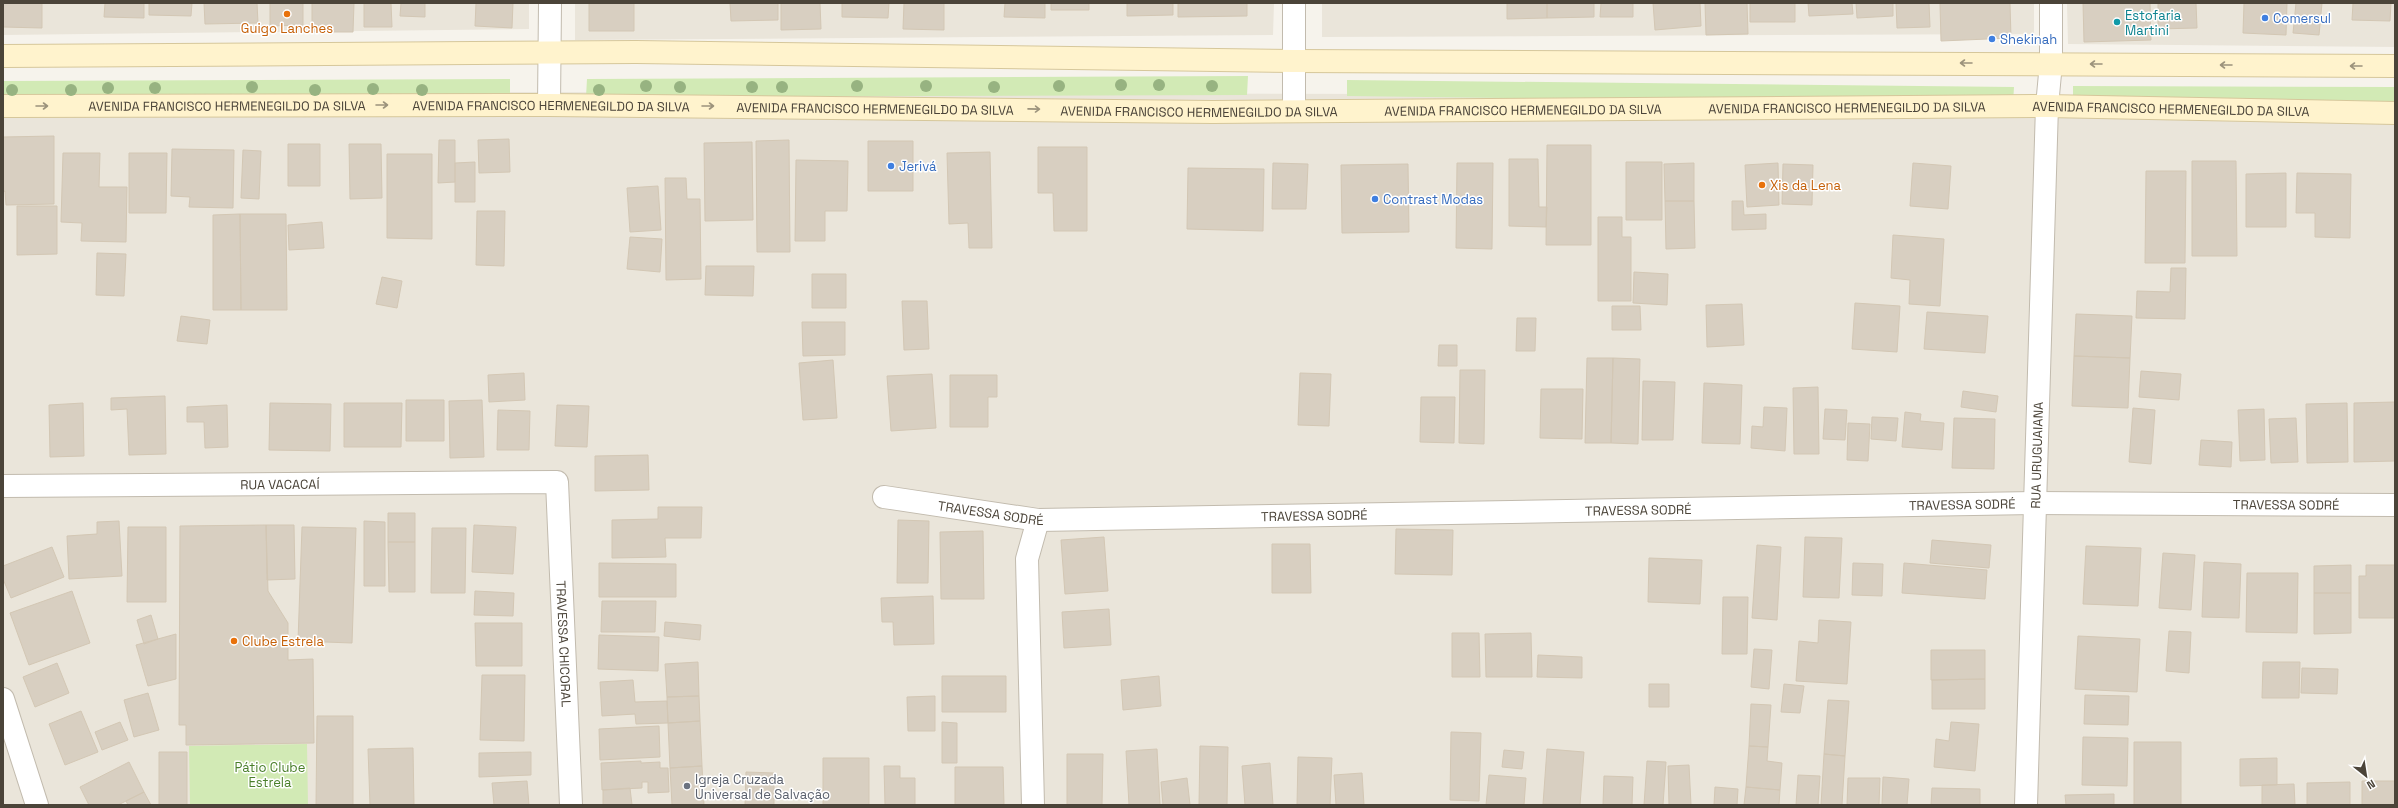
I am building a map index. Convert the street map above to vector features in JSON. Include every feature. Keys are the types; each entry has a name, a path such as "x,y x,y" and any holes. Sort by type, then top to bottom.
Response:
{"main road":[{"path":"3,56 549,52 1295,61 2051,63 2395,66"},
{"name":"AVENIDA FRANCISCO HERMENEGILDO DA SILVA","path":"3,106 549,105 1294,111 2047,106 2395,113"}],"street":[{"path":"549,105 550,3"},
{"path":"1294,3 1294,111"},
{"path":"2051,3 2051,63"},
{"name":"RUA URUGUAIANA","path":"2026,805 2047,106 2051,63"},
{"name":"RUA VACACAÍ","path":"3,486 557,482"},
{"name":"TRAVESSA CHICORAL","path":"557,482 571,805"},
{"name":"TRAVESSA SODRÉ","path":"884,497 1038,520 2034,503 2395,506"},
{"path":"1033,805 1027,559 1038,520"},
{"path":"3,699 37,805"}],"shaded area":[{"path":"3,3 529,3 529,29 3,35"},
{"path":"575,3 1274,3 1273,35 575,40"},
{"path":"1322,3 2034,3 2034,34 1322,37"},
{"path":"2067,3 2395,3 2395,47 2068,44"},
{"path":"3,91 2395,96 2395,805 3,805"}],"green space":[{"path":"1248,76 1247,95 586,97 587,79"},
{"path":"510,79 510,99 3,101 3,81"},
{"path":"1347,80 2014,87 2013,104 1347,96"},
{"path":"2073,86 2395,87 2395,104 2073,103"},
{"name":"Pátio Clube Estrela","path":"307,744 308,805 190,805 189,746"}],"building":[{"path":"3,3 42,3 42,28 3,27"},
{"path":"105,3 144,3 144,18 104,17"},
{"path":"149,3 192,3 191,16 149,15"},
{"path":"204,3 257,3 258,23 205,24"},
{"name":"Guigo Lanches","path":"270,3 303,3 303,25 270,26"},
{"path":"312,3 354,3 353,32 312,32"},
{"path":"364,3 391,3 392,27 364,27"},
{"path":"401,3 425,3 425,17 400,16"},
{"path":"476,3 513,3 512,28 475,26"},
{"path":"589,3 634,3 634,31 589,31"},
{"path":"730,3 778,3 778,20 731,21"},
{"path":"781,3 820,3 821,29 781,30"},
{"path":"842,3 889,3 888,18 842,17"},
{"path":"904,3 944,3 944,30 903,29"},
{"path":"1005,3 1045,3 1045,18 1004,17"},
{"path":"1051,3 1089,3 1089,10 1051,10"},
{"path":"1127,3 1173,3 1173,15 1127,16"},
{"path":"1178,3 1247,3 1247,16 1178,17"},
{"path":"1507,3 1547,3 1547,18 1507,19"},
{"path":"1547,3 1594,3 1594,17 1547,18"},
{"path":"1601,3 1633,3 1633,17 1600,17"},
{"path":"1653,3 1700,3 1701,26 1655,30"},
{"path":"1705,3 1747,3 1748,34 1706,35"},
{"path":"1750,3 1795,3 1795,22 1750,22"},
{"path":"1808,3 1852,3 1853,14 1809,16"},
{"path":"1856,3 1893,3 1893,16 1857,18"},
{"path":"1896,3 1929,3 1930,27 1897,28"},
{"path":"1940,3 2010,3 2011,38 1941,41"},
{"name":"Estofaria Martini","path":"2083,3 2150,3 2151,40 2084,42"},
{"path":"2158,3 2196,3 2197,28 2158,29"},
{"name":"Comersul","path":"2244,3 2287,3 2286,35 2243,33"},
{"path":"2296,3 2322,3 2319,35 2293,33"},
{"path":"2353,3 2391,3 2390,21 2352,20"},
{"path":"54,136 54,204 6,205 5,191 3,192 3,137"},
{"path":"509,139 510,172 479,173 478,140"},
{"path":"439,140 455,140 455,182 438,183"},
{"path":"789,140 790,252 757,252 756,141"},
{"name":"Jerivá","path":"868,141 913,141 913,191 868,191"},
{"path":"752,142 753,220 705,221 704,143"},
{"path":"288,144 320,144 320,186 288,186"},
{"path":"349,144 381,144 382,198 350,199"},
{"path":"1547,145 1591,145 1591,245 1546,245"},
{"path":"1038,147 1087,147 1087,231 1054,231 1053,193 1038,193"},
{"path":"172,149 234,150 233,208 189,207 190,197 171,196"},
{"path":"243,150 261,151 259,199 241,198"},
{"path":"990,152 992,248 969,248 968,223 949,224 947,153"},
{"path":"63,153 100,153 99,187 127,187 126,242 81,241 82,223 61,222"},
{"path":"129,153 167,153 166,213 129,213"},
{"path":"387,154 432,154 432,239 387,238"},
{"path":"1509,159 1538,159 1539,207 1547,207 1546,227 1509,226"},
{"path":"796,160 848,161 847,211 825,211 825,241 795,241"},
{"path":"2192,161 2236,161 2237,256 2192,256"},
{"path":"475,162 475,202 455,202 455,163"},
{"path":"1626,162 1662,162 1662,220 1626,220"},
{"path":"1273,163 1308,164 1306,209 1272,209"},
{"path":"1457,163 1493,163 1492,249 1456,248"},
{"path":"1694,163 1694,201 1665,201 1664,164"},
{"name":"Xis da Lena","path":"1778,163 1779,205 1747,207 1745,165"},
{"path":"1913,163 1951,166 1948,209 1910,206"},
{"name":"Contrast Modas","path":"1408,164 1409,232 1342,233 1341,165"},
{"path":"1783,164 1813,165 1812,205 1782,204"},
{"path":"1188,168 1264,169 1263,231 1187,229"},
{"path":"2146,171 2186,171 2185,263 2145,263"},
{"path":"2286,173 2286,227 2246,227 2246,174"},
{"path":"2297,173 2351,174 2350,238 2315,237 2315,213 2296,213"},
{"path":"665,178 686,178 687,199 700,199 701,279 666,280"},
{"path":"658,186 661,230 630,232 627,188"},
{"path":"1665,201 1694,201 1695,248 1666,249"},
{"path":"1732,201 1743,201 1744,215 1766,214 1766,229 1732,230"},
{"path":"17,206 57,206 57,254 17,255"},
{"path":"477,211 505,211 504,266 476,265"},
{"path":"240,214 241,310 213,310 213,215"},
{"path":"240,214 286,214 287,310 241,310"},
{"path":"1598,217 1622,217 1622,237 1631,237 1631,301 1598,301"},
{"path":"322,222 324,248 289,250 288,225"},
{"path":"1893,235 1944,239 1940,306 1909,304 1910,280 1891,278"},
{"path":"630,237 662,239 660,272 627,269"},
{"path":"97,253 126,254 124,296 96,295"},
{"path":"706,266 754,266 753,296 705,295"},
{"path":"2171,268 2186,268 2185,319 2136,318 2137,291 2170,292"},
{"path":"1634,272 1668,274 1667,305 1633,303"},
{"path":"812,274 846,274 846,308 812,308"},
{"path":"382,277 402,281 397,308 376,304"},
{"path":"902,301 927,301 929,349 904,350"},
{"path":"1855,303 1900,306 1897,352 1852,349"},
{"path":"1742,304 1744,345 1707,347 1706,305"},
{"path":"1612,306 1640,306 1641,330 1612,330"},
{"path":"1927,312 1988,316 1985,353 1924,349"},
{"path":"2076,314 2132,316 2130,358 2074,356"},
{"path":"181,316 210,320 207,344 177,341"},
{"path":"1517,318 1536,318 1535,351 1516,351"},
{"path":"802,322 845,322 845,355 803,356"},
{"path":"1439,345 1457,345 1457,366 1438,366"},
{"path":"2074,356 2130,358 2128,408 2072,406"},
{"path":"1587,358 1613,358 1611,443 1585,443"},
{"path":"1613,358 1640,359 1638,444 1611,443"},
{"path":"833,360 837,418 803,420 799,363"},
{"path":"1460,370 1485,370 1484,444 1459,443"},
{"path":"2141,371 2181,374 2179,400 2139,397"},
{"path":"524,373 525,400 489,402 488,375"},
{"path":"1300,373 1331,374 1329,426 1298,425"},
{"path":"932,374 936,428 891,431 887,376"},
{"path":"950,375 997,375 997,397 988,397 988,427 950,427"},
{"path":"1643,381 1675,382 1673,440 1642,440"},
{"path":"1704,383 1742,385 1740,444 1702,443"},
{"path":"1818,387 1819,454 1794,454 1793,388"},
{"path":"1541,389 1583,389 1582,439 1540,438"},
{"path":"1963,391 1998,396 1996,412 1961,407"},
{"path":"165,396 166,454 129,455 127,409 111,410 111,398"},
{"path":"1421,397 1455,397 1454,443 1420,442"},
{"path":"406,400 444,400 444,441 406,441"},
{"path":"482,400 484,457 450,458 449,401"},
{"path":"2395,402 2395,461 2354,462 2354,403"},
{"path":"83,403 84,456 50,457 49,405"},
{"path":"270,403 331,404 330,451 269,450"},
{"path":"344,403 402,403 401,447 344,447"},
{"path":"2347,403 2348,462 2307,463 2306,404"},
{"path":"227,405 228,447 205,448 204,422 187,422 187,407"},
{"path":"557,405 589,406 587,447 555,446"},
{"path":"1764,407 1787,408 1785,451 1751,448 1752,426 1763,427"},
{"path":"2133,408 2155,410 2151,464 2129,462"},
{"path":"1825,409 1847,410 1845,440 1823,439"},
{"path":"2264,409 2265,460 2240,461 2238,410"},
{"path":"498,410 530,411 529,450 497,450"},
{"path":"1905,412 1921,414 1920,421 1944,423 1942,450 1902,447"},
{"path":"1872,417 1898,418 1896,441 1871,439"},
{"path":"1954,418 1995,419 1994,469 1952,468"},
{"path":"2296,418 2298,462 2271,463 2269,419"},
{"path":"1848,423 1870,424 1868,461 1847,460"},
{"path":"2201,440 2232,442 2231,467 2199,465"},
{"path":"648,455 649,490 595,491 595,456"},
{"path":"658,507 702,507 701,538 665,538 666,557 612,558 612,520 658,519"},
{"path":"388,513 415,513 415,542 388,542"},
{"path":"898,520 929,521 928,583 897,583"},
{"path":"119,521 122,576 69,579 67,536 97,534 97,522"},
{"path":"364,521 385,522 385,586 364,586"},
{"path":"266,525 294,525 295,579 267,580"},
{"name":"Clube Estrela","path":"266,525 268,591 288,623 288,660 313,659 314,743 186,745 186,725 179,725 180,526"},
{"path":"474,525 516,527 513,574 472,572"},
{"path":"128,527 166,527 166,602 127,602"},
{"path":"302,527 356,528 352,643 298,641"},
{"path":"432,528 466,528 465,593 431,593"},
{"path":"1396,529 1453,530 1452,575 1395,574"},
{"path":"983,531 984,599 941,599 940,532"},
{"path":"1104,537 1108,591 1065,594 1061,540"},
{"path":"1805,537 1842,538 1839,598 1803,597"},
{"path":"1932,540 1991,545 1989,568 1930,563"},
{"path":"388,542 415,542 415,592 389,592"},
{"path":"1272,544 1310,544 1311,593 1272,593"},
{"path":"1757,545 1781,547 1777,620 1752,618"},
{"path":"2086,546 2141,548 2138,606 2083,604"},
{"path":"52,547 64,577 11,598 3,579 3,566"},
{"path":"2163,553 2195,555 2191,610 2159,608"},
{"path":"1649,558 1702,560 1700,604 1648,602"},
{"path":"2204,562 2241,564 2239,618 2202,617"},
{"path":"599,563 676,564 676,597 599,597"},
{"path":"1853,563 1883,564 1882,596 1852,595"},
{"path":"1904,563 1987,570 1985,599 1902,593"},
{"path":"2351,565 2351,593 2314,593 2314,566"},
{"path":"2366,565 2395,565 2395,618 2359,618 2359,576 2366,576"},
{"path":"2247,573 2298,573 2297,633 2246,632"},
{"path":"72,591 90,643 29,665 10,613"},
{"path":"475,591 514,593 513,616 474,615"},
{"path":"2314,593 2351,593 2351,633 2314,634"},
{"path":"933,596 934,644 894,645 893,622 882,622 881,598"},
{"path":"1723,597 1748,597 1747,654 1722,654"},
{"path":"602,601 656,601 655,632 601,632"},
{"path":"1109,609 1111,645 1064,648 1062,612"},
{"path":"151,615 158,639 144,644 137,620"},
{"path":"1819,620 1851,622 1847,684 1796,681 1799,641 1818,643"},
{"path":"665,622 701,625 700,640 664,636"},
{"path":"475,623 522,623 522,666 476,666"},
{"path":"2169,631 2191,632 2189,673 2166,671"},
{"path":"1452,633 1479,633 1480,677 1452,677"},
{"path":"1531,633 1532,677 1486,677 1485,634"},
{"path":"176,634 176,679 148,686 136,645"},
{"path":"599,635 659,637 658,671 598,669"},
{"path":"2078,636 2140,639 2137,692 2075,689"},
{"path":"1754,649 1772,650 1769,689 1751,687"},
{"path":"1931,650 1985,650 1985,679 1931,680"},
{"path":"1538,655 1582,657 1582,678 1537,677"},
{"path":"698,662 699,696 667,697 665,664"},
{"path":"2263,662 2300,662 2299,698 2262,698"},
{"path":"57,663 69,693 35,707 23,677"},
{"path":"2302,668 2338,669 2337,694 2301,693"},
{"path":"482,675 525,675 524,741 480,740"},
{"path":"942,676 1006,676 1006,712 942,712"},
{"path":"1159,676 1161,706 1123,710 1121,680"},
{"path":"1985,679 1985,709 1932,709 1932,680"},
{"path":"633,680 635,702 667,701 668,723 636,724 635,714 602,716 600,682"},
{"path":"1649,684 1669,684 1669,707 1649,707"},
{"path":"1784,684 1804,686 1800,713 1781,712"},
{"path":"148,693 159,730 134,737 124,700"},
{"path":"2085,695 2129,696 2128,725 2084,724"},
{"path":"699,696 700,721 668,723 667,697"},
{"path":"935,696 935,731 908,731 907,697"},
{"path":"1828,700 1849,701 1845,756 1824,754"},
{"path":"1751,704 1771,705 1768,747 1749,746"},
{"path":"81,711 98,752 65,765 49,724"},
{"path":"317,716 353,716 353,805 316,805"},
{"path":"700,721 702,766 670,768 668,723"},
{"path":"120,722 128,740 102,750 95,732"},
{"path":"942,722 957,723 957,763 942,763"},
{"path":"1951,722 1979,724 1975,771 1934,767 1936,739 1949,741"},
{"path":"659,726 660,757 600,760 599,729"},
{"path":"1451,732 1481,733 1479,801 1450,800"},
{"path":"2083,737 2128,738 2127,786 2082,785"},
{"path":"2134,742 2181,742 2181,805 2134,805"},
{"path":"1200,746 1228,747 1227,805 1199,805"},
{"path":"1749,746 1768,747 1767,761 1782,763 1780,790 1746,787"},
{"path":"413,748 414,805 370,805 368,749"},
{"path":"1157,749 1160,805 1129,805 1126,751"},
{"path":"1547,749 1584,752 1580,805 1543,804"},
{"path":"1504,750 1524,752 1522,769 1502,767"},
{"path":"159,752 187,752 187,805 159,805"},
{"path":"531,752 531,775 479,777 479,753"},
{"path":"1067,754 1103,754 1102,805 1067,805"},
{"path":"1824,754 1845,756 1842,805 1821,805"},
{"path":"1298,757 1332,758 1330,805 1297,805"},
{"path":"823,758 869,758 869,805 823,805"},
{"path":"2277,758 2277,785 2240,786 2240,759"},
{"path":"641,761 641,763 660,762 660,768 668,768 669,792 648,793 648,782 642,782 642,788 602,790 601,763"},
{"path":"1647,761 1666,762 1663,805 1644,805"},
{"path":"129,762 144,792 118,805 89,805 80,787"},
{"path":"1270,763 1273,805 1245,805 1242,766"},
{"path":"1689,765 1691,805 1669,805 1668,766"},
{"name":"Igreja Cruzada Universal de Salvação","path":"702,766 704,805 672,805 670,768"},
{"path":"884,766 900,766 900,778 915,778 915,805 885,805"},
{"path":"955,767 1003,767 1004,805 955,805"},
{"path":"746,772 774,773 774,805 745,805"},
{"path":"1362,773 1364,805 1336,805 1334,775"},
{"path":"1489,775 1526,778 1524,805 1486,805"},
{"path":"1798,775 1820,776 1818,805 1796,805"},
{"path":"1604,776 1633,777 1632,805 1603,805"},
{"path":"1883,777 1909,779 1907,805 1882,805"},
{"path":"1187,778 1190,805 1163,805 1161,782"},
{"path":"1848,778 1880,778 1879,805 1847,805"},
{"path":"527,781 529,805 494,805 492,783"},
{"path":"2362,781 2395,781 2395,805 2362,805"},
{"path":"2350,782 2350,805 2307,805 2307,783"},
{"path":"2294,784 2295,805 2262,805 2262,785"},
{"path":"1715,787 1738,789 1737,805 1714,805"},
{"path":"1746,787 1780,790 1779,805 1744,805"},
{"path":"630,788 632,805 603,805 603,790"},
{"path":"1932,788 1980,789 1980,805 1931,805"},
{"path":"144,792 151,805 128,805 126,801"},
{"path":"2114,794 2114,805 2066,805 2065,795"}],"place":[{"name":"Guigo Lanches","path":"287,14"},
{"name":"Comersul","path":"2265,18"},
{"name":"Estofaria Martini","path":"2117,22"},
{"name":"Shekinah","path":"1992,39"},
{"name":"Jerivá","path":"891,166"},
{"name":"Xis da Lena","path":"1762,185"},
{"name":"Contrast Modas","path":"1375,199"},
{"name":"Clube Estrela","path":"234,641"},
{"name":"Igreja Cruzada Universal de Salvação","path":"687,786"}]}
